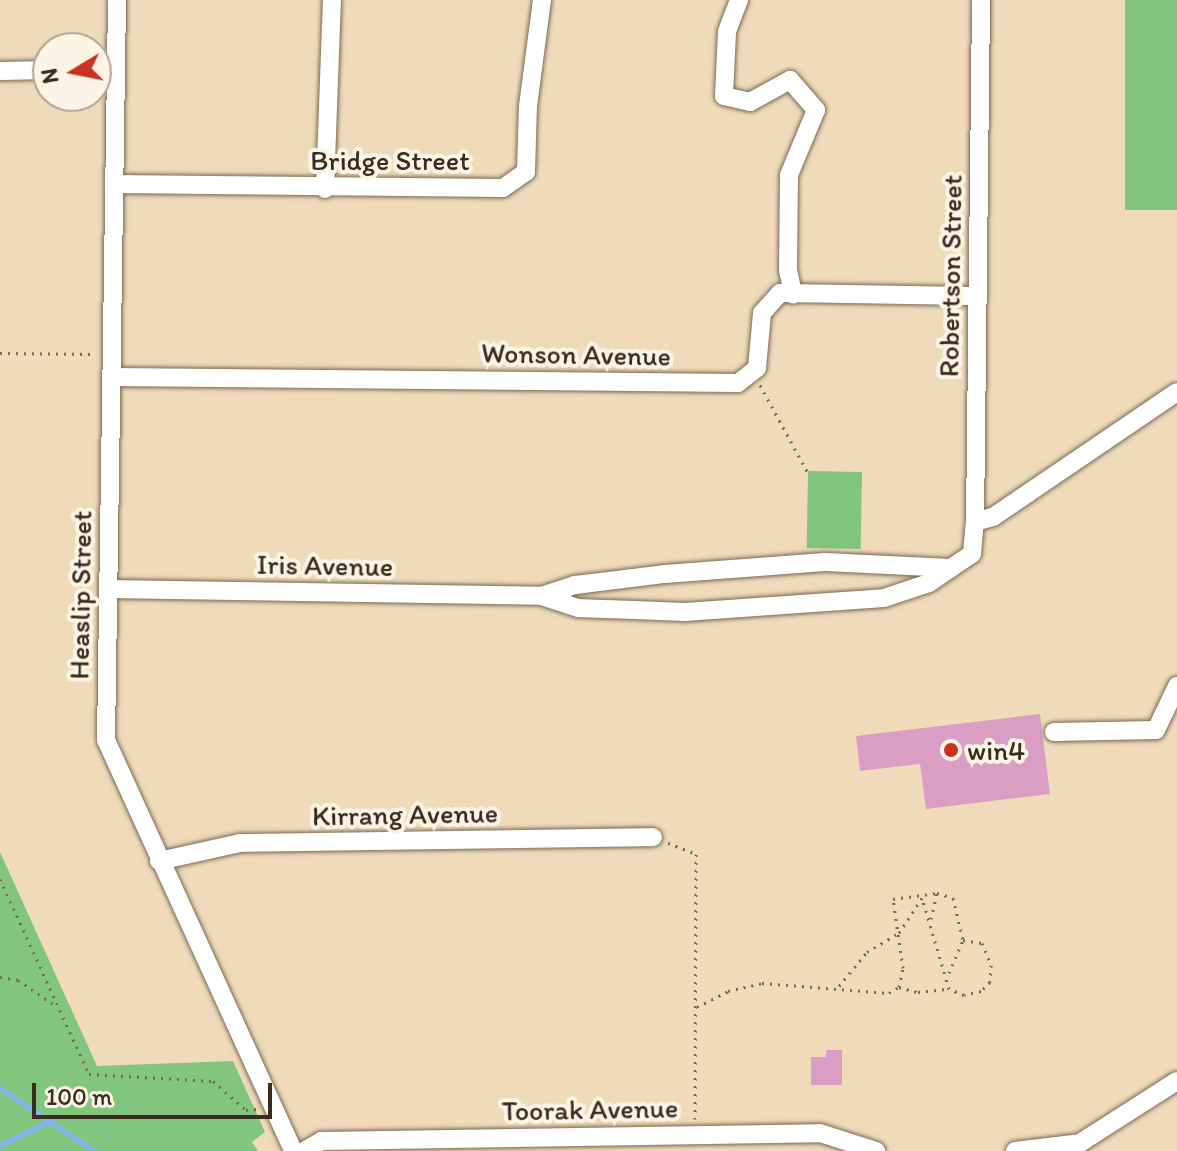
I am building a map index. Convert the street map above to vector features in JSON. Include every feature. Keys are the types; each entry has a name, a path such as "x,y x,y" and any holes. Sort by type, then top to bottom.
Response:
{"street":[{"name":"Heaslip Street","path":"117,0 106,740 293,1151"},
{"path":"325,189 332,0"},
{"name":"Bridge Street","path":"114,184 325,189 503,188 526,172 528,106 542,0"},
{"name":"Bridge Street","path":"539,38 554,0"},
{"path":"739,0 727,32 724,96 750,102 790,80 816,110 789,175 788,270 793,294"},
{"name":"Robertson Street","path":"972,554 975,522 981,0"},
{"path":"0,71 32,70"},
{"path":"752,372 757,368 762,313 780,293 976,296"},
{"name":"Wonson Avenue","path":"111,377 738,383 752,372"},
{"path":"975,522 993,517 1177,392"},
{"name":"Iris Avenue","path":"108,589 541,596 578,608 765,609 884,598 929,583 972,554"},
{"name":"Iris Avenue","path":"541,596 575,585 650,576 825,562 951,568"},
{"path":"1054,732 1156,730 1177,686"},
{"name":"Kirrang Avenue","path":"159,861 240,843 653,837"},
{"path":"1015,1151 1080,1143 1177,1081"},
{"name":"Toorak Avenue","path":"304,1151 321,1141 820,1133 876,1151"}],"path":[{"path":"0,353 111,355"},
{"path":"752,372 808,473"},
{"path":"653,837 696,854 695,1135"},
{"path":"0,879 89,1074 213,1081 246,1110 273,1108"},
{"path":"931,919 937,893"},
{"path":"899,987 903,968 893,899 922,898 937,893 953,898 963,940 949,974 949,989"},
{"path":"839,986 867,952 899,933 922,898"},
{"path":"922,898 931,919 938,957 949,974"},
{"path":"697,1007 728,991 762,983 839,986 889,993 899,987 918,992 949,989 964,995 990,982 991,965 982,943 963,940"},
{"path":"0,977 18,980 56,1006"}],"green space":[{"path":"1125,0 1177,0 1177,210 1125,210"},
{"path":"808,471 862,472 861,549 807,548"},
{"path":"0,852 97,1066 233,1061 265,1132 252,1142 258,1151 0,1151"}],"building":[{"name":"win4","path":"1040,714 1050,794 926,809 920,764 860,771 856,736"},
{"path":"826,1050 842,1050 842,1085 811,1085 811,1057 826,1057"}],"waterway":[{"path":"0,1088 94,1151"},
{"path":"0,1145 52,1120"}],"place":[{"name":"win4","path":"951,750"}]}
